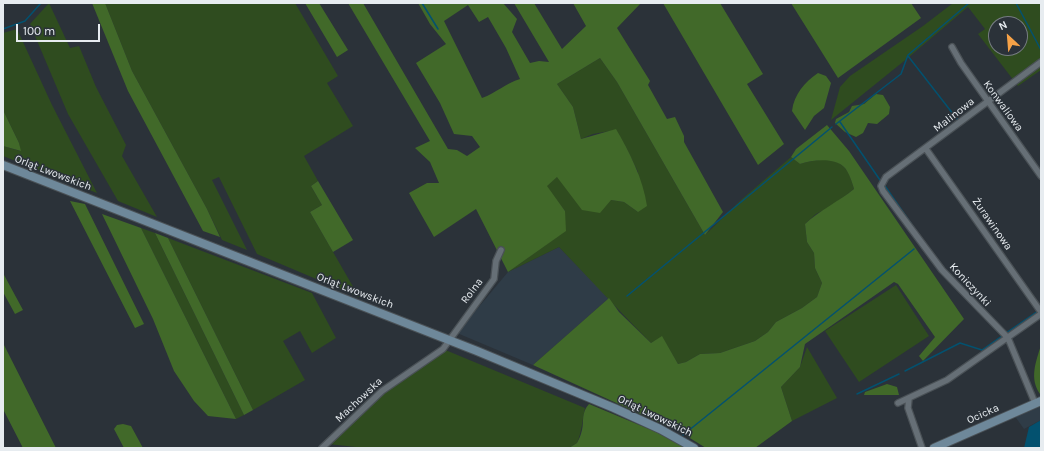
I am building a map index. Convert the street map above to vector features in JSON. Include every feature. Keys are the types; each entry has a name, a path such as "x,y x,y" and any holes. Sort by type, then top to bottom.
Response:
{"street":[{"name":"Konwaliowa","path":"952,47 961,63 1041,176"},
{"name":"Malinowa","path":"881,186 886,177 926,149 1041,62"},
{"name":"Żurawinowa","path":"926,149 1041,313"},
{"name":"Orląt Lwowskich","path":"3,165 448,340 614,408 660,429 694,448"},
{"name":"Koniczynki","path":"881,186 883,191 942,270 1008,338 1038,402"},
{"name":"Rolna","path":"448,340 494,279 496,261 501,250"},
{"path":"898,403 947,380 1008,338 1041,313"},
{"name":"Machowska","path":"322,448 382,390 443,349 448,340"},
{"path":"909,398 908,408 922,448"},
{"name":"Ocicka","path":"934,448 1038,402"}],"shaded area":[{"path":"559,247 609,298 533,365 457,333 508,272"},
{"path":"1041,404 1041,420 1024,429 1014,415"}],"green space":[{"path":"49,3 70,48 79,46 96,87 126,145 122,156 157,217 118,201 68,114 30,24"},
{"path":"92,3 105,3 132,71 207,209 220,237 203,231 128,91"},
{"path":"105,3 295,3 338,76 327,83 353,126 304,156 318,181 311,186 322,205 310,212 359,297 257,254 219,177 212,180 247,250 222,240 207,209 132,71"},
{"path":"305,3 319,3 348,50 337,57"},
{"path":"348,3 363,3 448,149 457,150 467,156 480,147 472,136 454,134 440,103 416,63 446,44 430,24 418,3 503,3 517,19 512,32 530,63 539,61 549,62 514,3 534,3 562,49 586,26 573,3 641,3 617,28 650,81 648,85 667,119 675,117 684,136 684,142 723,212 705,235 617,82 600,58 557,84 573,107 581,139 616,129 635,166 645,196 647,206 638,212 624,202 611,200 600,213 582,210 557,177 547,186 565,211 566,231 508,272 476,209 434,237 409,193 427,183 439,183 430,162 415,148 430,141","holes":["468,5 479,22 488,17 506,48 520,79 482,98 444,21"]},
{"path":"663,3 720,3 763,74 747,84 784,144 758,165"},
{"path":"791,3 911,3 921,18 838,78"},
{"path":"953,3 1041,3 1041,70 1018,86 995,56 1028,56 1028,16 988,16 988,47 978,34 985,29 968,7 831,120 840,87 850,76 923,26"},
{"path":"17,29 52,105 97,193 3,156 3,146 20,151 19,143 3,110 3,33"},
{"path":"600,58 617,82 705,235 741,200 791,157 800,164 817,160 830,160 841,164 845,168 850,175 854,189 832,206 816,214 805,224 807,242 814,253 815,268 822,283 817,297 802,308 776,322 768,332 755,341 720,353 700,354 686,362 678,364 662,337 651,343 559,247 508,272 565,231 565,211 546,186 558,176 611,200 624,202 638,212 638,172 616,130 593,134 581,139 573,107 557,84"},
{"path":"818,73 826,76 831,83 824,108 814,116 805,130 792,111 793,105 801,89"},
{"path":"876,94 883,95 890,107 889,114 877,124 868,123 863,133 856,137 845,132 835,123 836,119 849,112 852,106 864,104"},
{"path":"3,110 19,143 21,151 3,146"},
{"path":"827,125 849,151 964,319 923,361 919,356 935,337 898,284 894,282 805,344 800,367 781,387 792,421 755,448 706,448 680,432 533,365 609,298 619,312 651,343 662,336 678,364 686,362 700,354 720,353 755,341 768,332 776,322 802,308 817,297 822,283 815,268 814,253 807,242 805,224 854,189 848,172 836,162 824,160 800,164 791,157 796,149"},
{"path":"318,181 353,240 333,252 310,212 322,205 311,186"},
{"path":"70,201 85,204 144,324 135,328"},
{"path":"102,214 141,228 236,419 208,416 194,401 174,371 153,319"},
{"path":"141,228 155,233 244,415 236,419"},
{"path":"155,233 168,238 253,410 244,415"},
{"path":"168,238 312,293 336,338 312,353 300,331 283,341 305,380 253,410"},
{"path":"3,273 23,310 15,314 3,292"},
{"path":"896,285 929,336 859,382 825,331"},
{"path":"3,343 56,448 23,448 3,409"},
{"path":"1041,345 1040,394 1035,382 1034,370"},
{"path":"807,347 837,398 792,421 781,387 800,367"},
{"path":"443,349 585,408 577,443 569,448 356,448 328,444 382,391"},
{"path":"887,384 897,387 899,395 864,395 865,392"},
{"path":"589,404 656,432 685,448 569,448 577,443 582,430 586,407"},
{"path":"123,424 131,426 143,448 124,448 114,429 117,425"}],"water":[{"path":"1041,420 1041,448 1024,448 1029,427"}],"waterway":[{"path":"3,29 25,21 41,3"},
{"path":"422,3 438,29"},
{"path":"836,124 901,74 908,55 969,3"},
{"path":"1016,3 1041,50"},
{"path":"908,56 957,119"},
{"path":"840,122 880,180"},
{"path":"627,296 832,127"},
{"path":"885,186 921,238"},
{"path":"683,435 914,249"},
{"path":"1006,333 1038,311"},
{"path":"905,371 960,343 982,350 1002,336"},
{"path":"857,394 899,374"}]}
